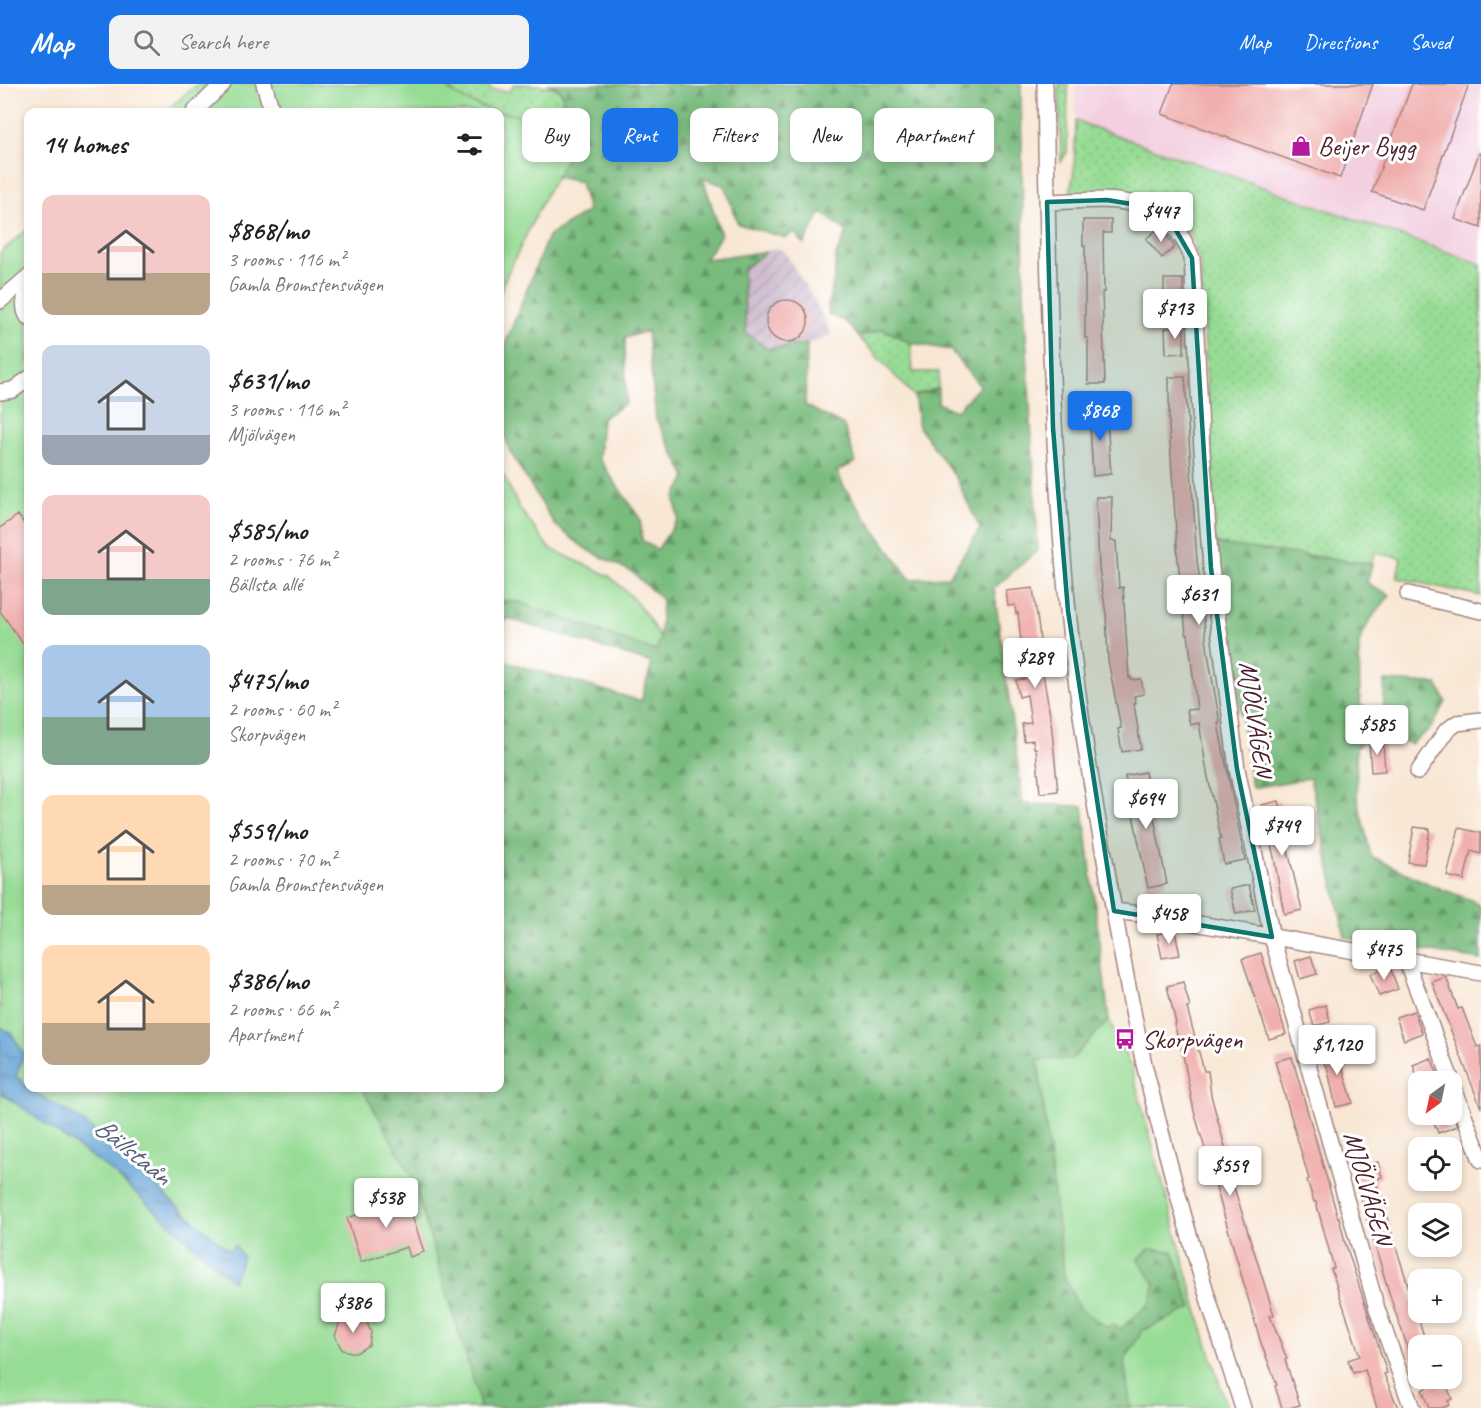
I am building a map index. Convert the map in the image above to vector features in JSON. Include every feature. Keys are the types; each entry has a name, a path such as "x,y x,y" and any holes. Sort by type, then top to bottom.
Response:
{"street":[{"path":"198,108 223,84"},
{"path":"264,84 270,108"},
{"path":"1045,84 1052,417 1068,611 1088,762 1114,911 1144,1060 1212,1311 1243,1408"},
{"name":"MJÖLVÄGEN","path":"1047,202 1107,200 1129,201 1144,206 1173,225 1188,246 1192,258 1211,568 1237,769 1272,936 1377,1309 1412,1408"},
{"path":"0,301 24,280"},
{"path":"0,392 13,390 24,382"},
{"path":"1408,594 1481,610"},
{"path":"1418,772 1446,731 1457,723 1481,720"},
{"path":"1114,911 1481,973"},
{"path":"1406,960 1448,1071"},
{"path":"1462,1109 1481,1160"}],"highlighted area":[{"path":"1107,200 1144,206 1173,225 1192,258 1211,568 1237,769 1272,937 1114,911 1068,611 1053,428 1047,202"}],"shaded area":[{"path":"1075,84 1481,84 1481,264 1076,121"},
{"path":"774,248 784,251 813,298 831,334 816,342 768,349 746,333 743,269"}],"green space":[{"path":"198,84 444,84 465,100 486,108 169,108"},
{"path":"444,84 486,84 492,90 510,91 514,84 542,85 561,91 563,95 562,108 522,108 522,117 504,113 504,108 486,108 465,100"},
{"path":"547,84 1021,84 1024,296 1038,550 994,588 1023,804 1083,806 1109,1020 1072,1059 1038,1060 1064,1275 1079,1308 1155,1284 1138,1260 1149,1249 1173,1251 1192,1308 1142,1331 1124,1362 1131,1408 480,1408 411,1175 364,1092 504,1092 504,661 641,701 652,663 506,618 504,625 504,600 519,602 655,651 660,638 662,600 632,572 586,549 555,525 510,452 504,433 504,347 548,236 588,211 580,182 556,177 564,162 590,162 590,108 561,108 562,94 560,90","holes":["703,178 725,186 738,224 786,238 794,232 804,244 821,212 847,232 836,255 834,281 828,303 829,315 845,321 859,337 883,329 911,343 950,350 980,386 956,411 938,403 938,388 914,396 919,427 956,478 980,529 949,577 910,579 844,487 837,471 856,462 844,426 805,405 807,344 768,349 746,333 743,269 766,252 705,259 721,235","647,331 656,419 686,477 675,498 678,519 657,550 642,540 640,519 599,459 602,418 626,403 625,338"]},
{"path":"1059,84 1068,84 1067,152 1061,162"},
{"path":"504,113 522,117 522,162 564,162 546,194 504,281"},
{"path":"1076,121 1481,264 1481,596 1397,578 1401,558 1374,553 1372,564 1216,544 1200,261 1190,235 1178,220 1156,205 1130,195 1070,194 1074,171"},
{"path":"24,232 24,1092 364,1092 411,1175 480,1408 0,1408 0,253"},
{"path":"883,329 911,343 913,372 939,372 938,388 914,396 859,337"},
{"path":"504,477 520,509 549,548 609,576 628,593 647,616 660,638 656,651 519,602 504,600"},
{"path":"1216,544 1372,564 1367,583 1390,595 1370,620 1359,643 1360,705 1383,715 1385,681 1437,684 1446,702 1431,728 1411,744 1379,732 1356,747 1357,797 1371,856 1431,885 1477,902 1481,908 1481,960 1345,937 1310,778 1252,788"},
{"path":"1109,1020 1132,1070 1197,1310 1227,1408 1131,1408 1124,1362 1142,1331 1192,1308 1173,1251 1149,1249 1138,1260 1155,1284 1152,1299 1121,1329 1112,1325 1107,1327 1079,1308 1064,1275 1038,1060 1072,1059"}],"water":[{"path":"0,1026 12,1034 24,1054 16,1076 24,1083 24,1092 34,1092 78,1118 134,1162 168,1198 229,1250 235,1245 243,1257 233,1281 110,1170 0,1092"}],"building":[{"name":"Beijer Bygg","path":"1173,84 1373,84 1340,178 1162,114"},
{"path":"1412,84 1469,84 1423,210 1372,192"},
{"path":"1479,153 1481,153 1481,228 1455,219"},
{"path":"1083,220 1111,220 1111,233 1103,233 1105,384 1088,384"},
{"path":"1160,227 1175,247 1162,258 1146,239"},
{"path":"1164,279 1183,279 1183,305 1164,304"},
{"path":"787,300 795,301 802,306 807,313 807,329 802,336 795,341 787,342 779,341 772,336 767,329 766,321 767,313 772,306 779,301"},
{"path":"1184,327 1184,353 1166,354 1165,328"},
{"path":"1169,377 1185,377 1197,561 1208,654 1220,723 1218,724 1245,860 1224,864 1199,723 1190,725 1187,710 1197,709 1178,561 1169,427"},
{"path":"1106,407 1111,474 1093,476 1089,408"},
{"path":"1096,497 1112,497 1111,541 1116,541 1119,588 1123,587 1129,678 1131,677 1131,680 1141,679 1144,694 1134,696 1141,749 1122,752 1118,729 1121,728 1108,660 1106,614 1099,568"},
{"path":"18,515 24,523 24,645 0,611 0,528"},
{"path":"1033,588 1058,791 1040,793 1036,748 1034,748 1033,740 1024,741 1022,724 1031,723 1027,695 1019,697 1016,680 1025,679 1018,613 1016,614 1015,605 1008,606 1006,591"},
{"path":"1383,741 1385,771 1371,772 1369,742"},
{"path":"1145,772 1167,884 1148,888 1125,776"},
{"path":"1279,801 1287,833 1284,834 1302,910 1284,914 1274,857 1261,805"},
{"path":"1414,827 1430,829 1424,864 1408,862"},
{"path":"1459,828 1481,833 1481,854 1471,851 1464,880 1447,876"},
{"path":"1249,885 1255,910 1236,914 1230,889"},
{"path":"1175,931 1180,955 1162,958 1157,934"},
{"path":"1261,953 1286,1034 1269,1039 1242,959"},
{"path":"1311,956 1317,974 1300,979 1295,961"},
{"path":"1390,967 1398,989 1379,996 1370,974"},
{"path":"1446,977 1458,1009 1462,1008 1477,1047 1481,1046 1481,1108 1432,982"},
{"path":"1183,982 1190,1007 1187,1008 1204,1071 1208,1071 1211,1095 1235,1184 1233,1184 1274,1315 1270,1316 1287,1359 1285,1360 1300,1405 1289,1408 1282,1408 1275,1386 1277,1385 1261,1343 1194,1111 1167,986"},
{"path":"1326,1005 1330,1022 1314,1026 1309,1010"},
{"path":"1414,1011 1422,1033 1404,1040 1396,1017"},
{"path":"1336,1045 1353,1103 1336,1107 1327,1066 1325,1066 1320,1049"},
{"path":"1292,1057 1345,1242 1387,1373 1384,1374 1398,1408 1377,1408 1365,1370 1353,1373 1348,1360 1360,1356 1331,1269 1334,1268 1316,1202 1314,1202 1307,1180 1309,1179 1275,1061"},
{"path":"1431,1058 1436,1071 1415,1071 1413,1065"},
{"path":"1435,1125 1458,1126 1438,1133"},
{"path":"1378,1162 1382,1177 1375,1180 1408,1285 1408,1323 1420,1323 1424,1335 1408,1335 1408,1349 1392,1302 1352,1169"},
{"path":"403,1187 424,1252 410,1257 407,1247 361,1262 347,1218 391,1204 387,1192"},
{"path":"352,1315 365,1318 371,1332 369,1345 356,1353 342,1350 335,1336 340,1321"},
{"path":"1448,1389 1452,1399 1447,1401 1449,1405 1429,1408 1422,1390"}],"place":[{"name":"Beijer Bygg","path":"1301,146"},
{"name":"Skorpvägen","path":"1125,1039"}],"water label":[{"name":"Bällstaån","path":"133,1151"}]}
